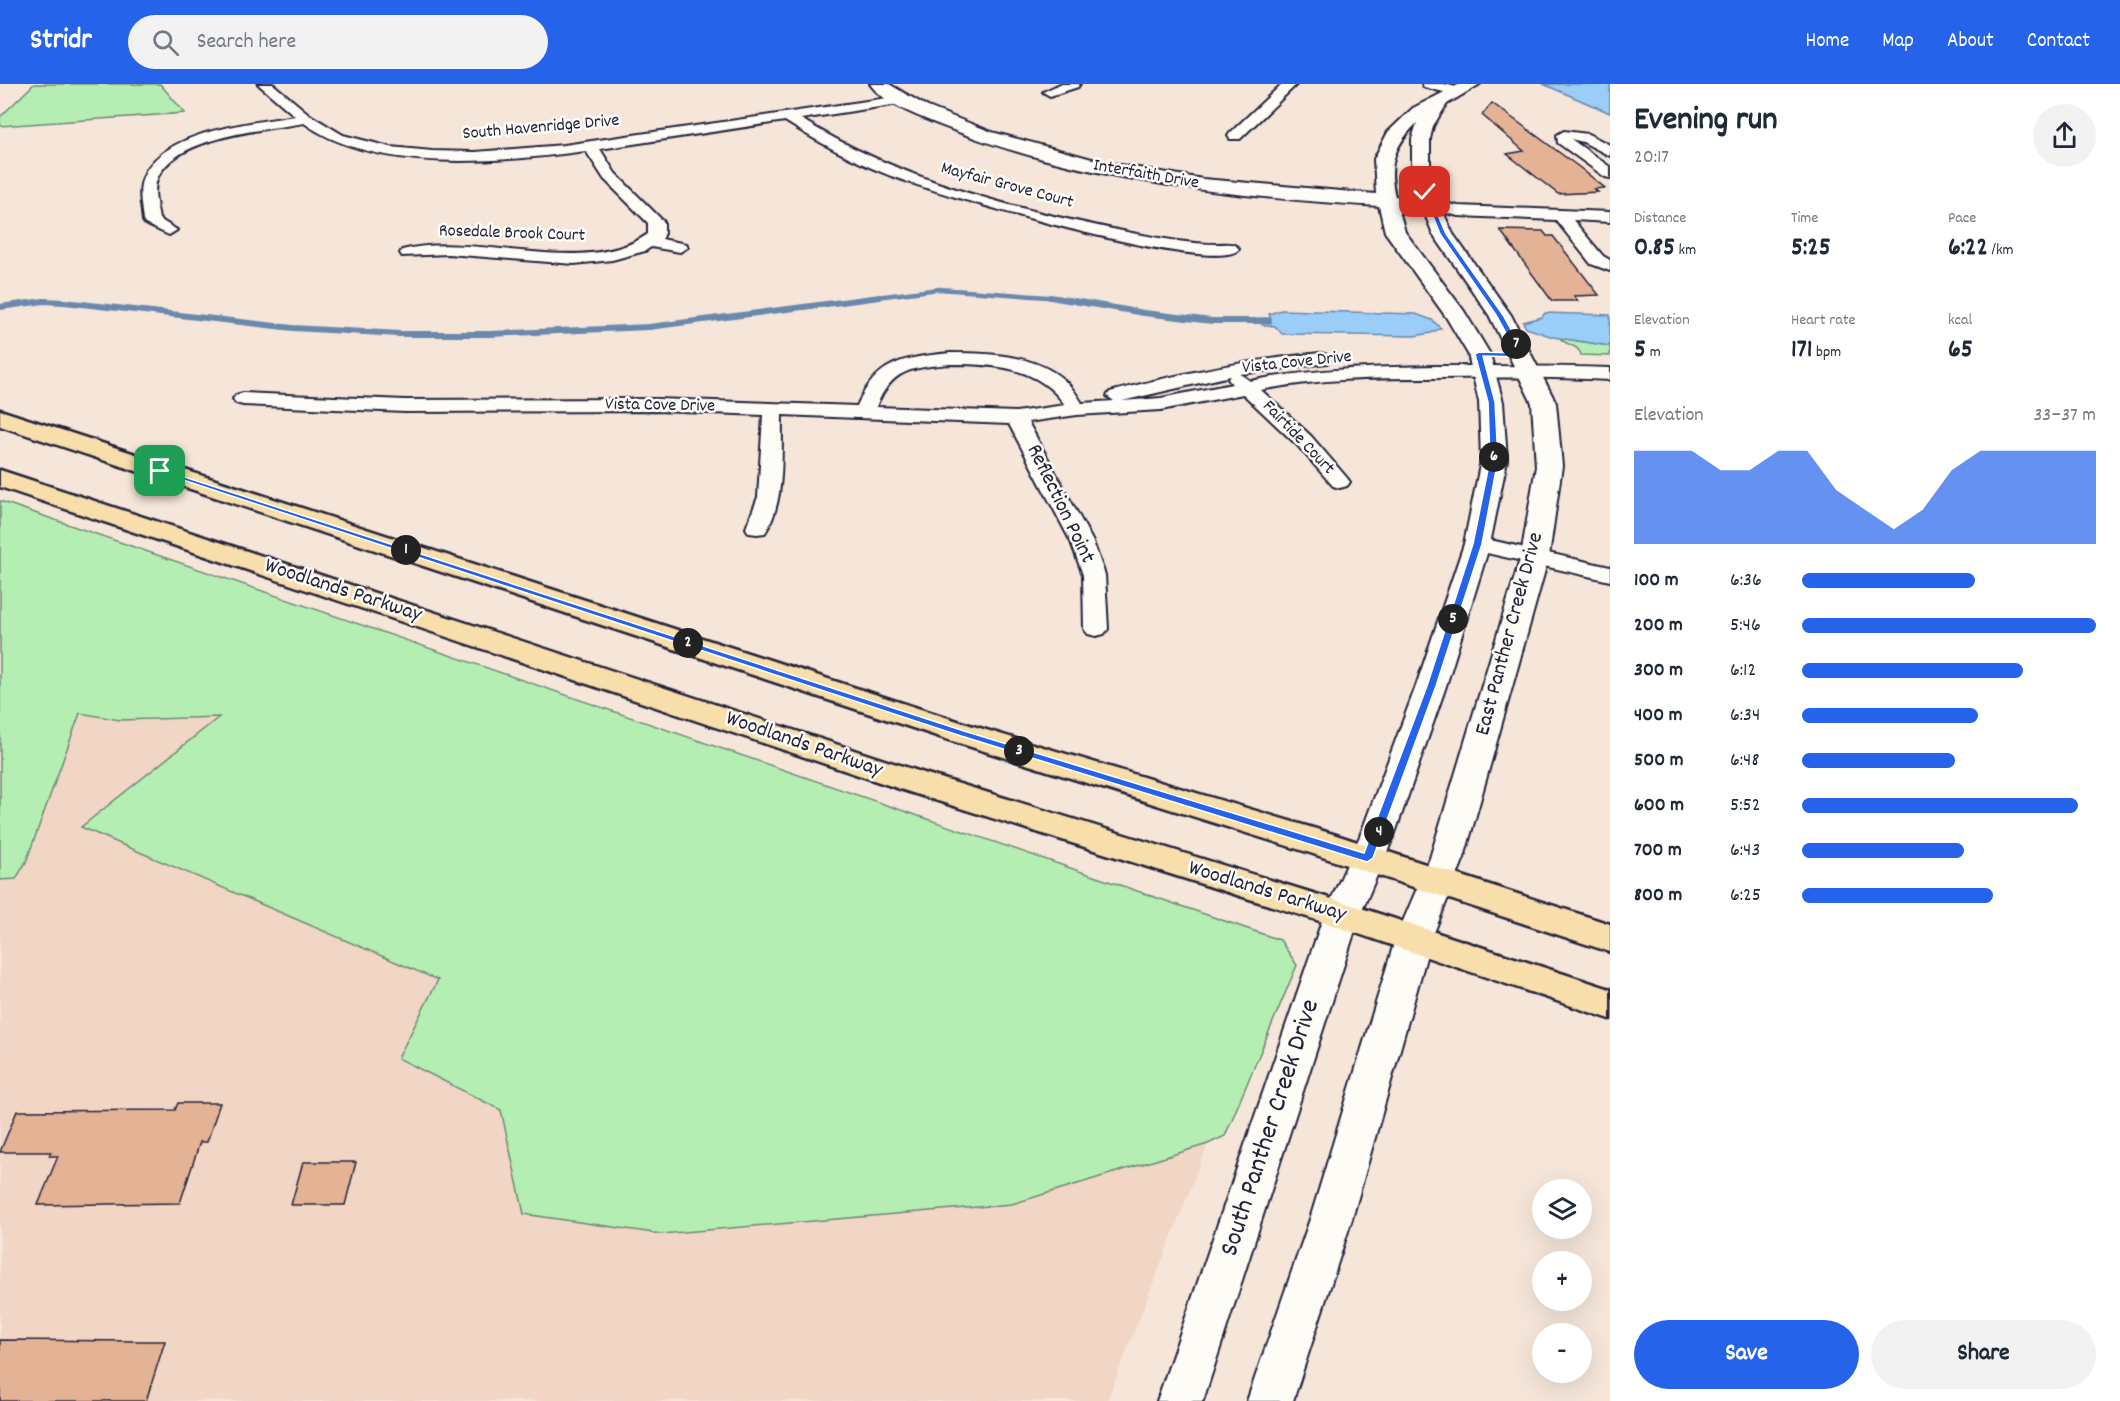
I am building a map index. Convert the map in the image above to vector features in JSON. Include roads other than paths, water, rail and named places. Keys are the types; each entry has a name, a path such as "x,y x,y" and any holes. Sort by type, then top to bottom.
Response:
{"main road":[{"path":"0,418 961,733 1367,858 1610,938"},
{"name":"Woodlands Parkway","path":"0,478 915,782 1342,915 1610,1004"}],"street":[{"name":"South Havenridge Drive","path":"265,84 305,119 332,135 350,142 410,153 486,154 590,145 786,116 889,92"},
{"path":"1050,92 1073,84"},
{"path":"1235,136 1290,84"},
{"name":"East Panther Creek Drive","path":"1367,858 1431,686 1478,544 1494,460 1491,402 1481,362 1456,316 1395,232 1387,201 1383,159 1394,136 1419,112 1450,91"},
{"name":"East Panther Creek Drive","path":"1413,940 1447,858 1535,556 1549,466 1544,403 1526,363 1500,315 1443,234 1429,204 1421,163 1421,140 1424,126 1450,91"},
{"name":"Interfaith Drive","path":"889,92 950,123 1103,168 1245,191 1429,204"},
{"name":"Mayfair Grove Court","path":"786,116 843,151 880,167 977,201 1047,219 1176,245 1198,249 1231,249"},
{"path":"169,230 151,221 150,212 148,185 155,168 162,160 189,145 208,138 305,119"},
{"path":"1610,152 1590,138 1564,135 1563,140 1610,174"},
{"path":"590,145 609,176 656,222 656,236 648,242"},
{"path":"1429,204 1454,201 1610,206"},
{"path":"1429,204 1458,211 1593,217 1607,224"},
{"path":"1562,217 1597,260 1610,266"},
{"name":"Rosedale Brook Court","path":"408,253 448,249 574,259 630,251 648,242 680,247"},
{"name":"Vista Cove Drive","path":"1077,409 1144,388 1280,362 1341,357 1481,362"},
{"path":"865,411 875,387 888,374 906,365 926,360 948,359 998,361 1040,373 1057,383 1077,409"},
{"path":"1481,362 1610,360"},
{"name":"Vista Cove Drive","path":"243,399 405,406 656,405 1016,418 1077,409 1161,404 1294,378 1481,362"},
{"path":"1526,363 1610,374"},
{"name":"Fairtide Court","path":"1227,371 1288,423 1340,482"},
{"path":"757,528 768,497 773,408"},
{"name":"Reflection Point","path":"1016,418 1086,553 1094,575 1096,629"},
{"path":"1478,544 1610,574"},
{"name":"South Panther Creek Drive","path":"1180,1401 1342,915 1367,858"},
{"path":"1270,1401 1331,1219 1413,940"}],"water":[{"path":"1543,84 1610,84 1610,113"},
{"path":"1281,310 1416,314 1432,320 1441,328 1431,333 1415,336 1282,334 1275,326 1262,325 1259,318 1271,318 1269,314"},
{"path":"1545,313 1610,315 1610,346 1553,337 1526,328 1523,322 1542,317"}],"waterway":[{"path":"869,298 939,289 1052,297"},
{"path":"0,307 44,301 64,302 293,328 400,334 490,334 649,327 880,297"},
{"path":"1052,297 1061,298"},
{"path":"1052,297 1144,313 1212,321 1269,321"}]}
